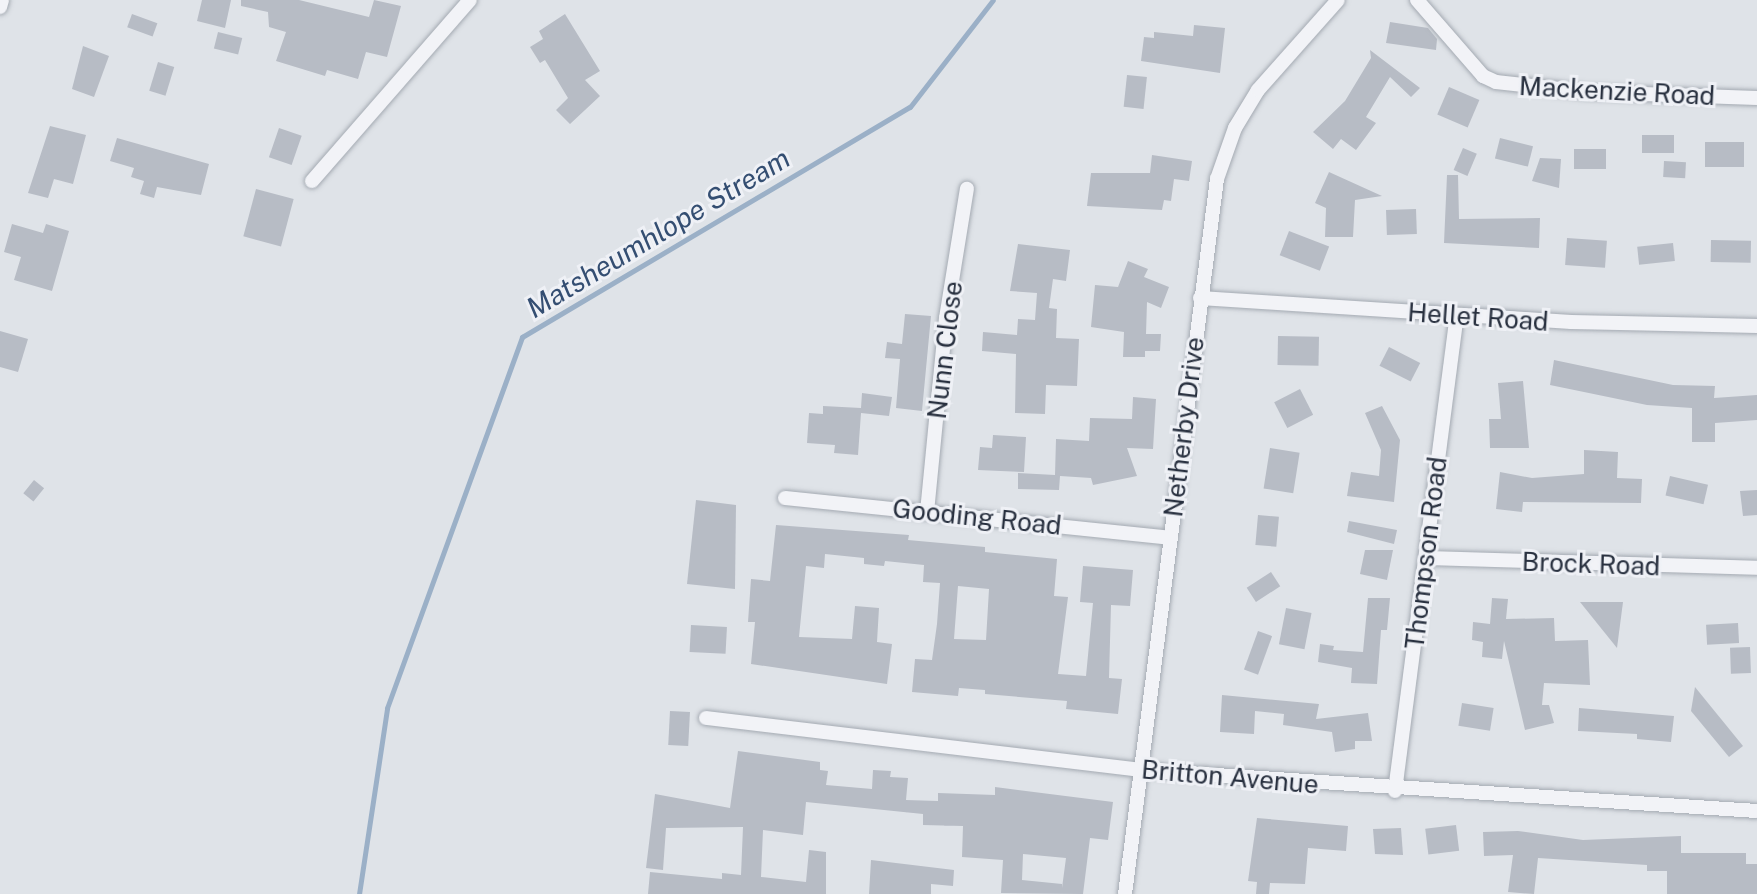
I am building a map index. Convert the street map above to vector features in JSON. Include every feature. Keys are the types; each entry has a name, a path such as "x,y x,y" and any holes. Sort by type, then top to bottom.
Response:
{"street":[{"path":"0,7 2,0"},
{"path":"312,181 470,0"},
{"name":"Netherby Drive","path":"1125,894 1217,179 1235,128 1292,45 1338,0"},
{"name":"Mackenzie Road","path":"1417,0 1483,76 1496,82 1586,92 1757,98"},
{"name":"Nunn Close","path":"927,512 946,318 967,189"},
{"name":"Hellet Road","path":"1200,298 1457,316 1757,326"},
{"name":"Thompson Road","path":"1395,791 1457,316"},
{"name":"Gooding Road","path":"785,498 1170,538"},
{"name":"Brock Road","path":"1426,558 1757,568"},
{"name":"Britton Avenue","path":"706,718 1141,770 1395,791 1757,811"}],"building":[{"path":"202,0 231,0 225,28 197,21"},
{"path":"241,0 299,0 369,17 374,0 401,6 387,57 366,52 358,79 327,70 325,76 276,61 286,32 269,27 268,12 241,6"},
{"path":"132,14 157,23 153,36 127,27"},
{"path":"565,14 600,71 585,80 600,96 570,124 556,110 568,98 545,60 540,63 530,47 543,39 539,31"},
{"path":"1390,22 1428,28 1437,39 1436,50 1386,43"},
{"path":"1194,25 1225,28 1220,73 1141,61 1144,37 1154,38 1154,32 1193,36"},
{"path":"218,32 242,38 238,55 214,48"},
{"path":"83,46 109,56 94,97 72,89"},
{"path":"1370,50 1420,88 1411,97 1390,77 1366,117 1376,123 1356,150 1341,139 1333,149 1313,132 1345,101 1371,58"},
{"path":"158,62 174,67 165,96 149,91"},
{"path":"1127,75 1147,77 1144,109 1124,107"},
{"path":"1449,87 1479,100 1468,128 1437,115"},
{"path":"50,126 86,135 73,184 54,179 48,198 28,193"},
{"path":"279,128 302,136 292,165 269,157"},
{"path":"1642,135 1674,135 1674,153 1642,153"},
{"path":"117,138 209,164 201,195 157,187 154,198 140,194 144,181 131,177 134,168 110,161"},
{"path":"1500,138 1533,146 1528,167 1495,158"},
{"path":"1705,142 1744,142 1744,167 1705,167"},
{"path":"1463,148 1477,154 1467,176 1454,170"},
{"path":"1574,149 1606,149 1606,169 1574,169"},
{"path":"1152,155 1192,161 1189,181 1174,179 1171,201 1164,200 1162,210 1087,206 1091,173 1150,173"},
{"path":"1540,158 1561,159 1559,188 1532,181"},
{"path":"1664,161 1686,162 1685,178 1663,177"},
{"path":"1329,172 1382,196 1355,200 1353,237 1325,237 1326,208 1315,203"},
{"path":"1447,175 1458,175 1459,219 1540,218 1539,248 1444,243"},
{"path":"256,189 294,199 281,246 243,236"},
{"path":"1416,209 1417,234 1387,235 1386,210"},
{"path":"12,224 43,233 46,224 69,231 52,291 14,280 21,257 4,252"},
{"path":"1289,231 1329,246 1320,271 1280,255"},
{"path":"1567,238 1607,241 1605,268 1565,265"},
{"path":"1711,240 1751,241 1751,263 1711,262"},
{"path":"1673,243 1675,261 1639,265 1637,247"},
{"path":"1018,244 1070,250 1066,281 1053,279 1049,308 1057,309 1056,338 1079,339 1077,386 1046,385 1045,414 1015,413 1016,354 982,351 983,332 1017,335 1018,319 1035,320 1037,293 1010,291"},
{"path":"1128,261 1148,269 1144,277 1169,287 1161,308 1147,302 1146,334 1161,334 1160,351 1145,351 1145,357 1123,357 1124,332 1091,327 1095,285 1118,287"},
{"path":"905,314 931,316 922,411 896,408 900,359 885,358 887,342 902,344"},
{"path":"0,331 28,339 18,372 0,367"},
{"path":"1278,336 1319,337 1318,366 1277,365"},
{"path":"1389,347 1420,363 1411,382 1379,366"},
{"path":"1554,360 1673,385 1715,386 1714,398 1757,395 1757,420 1715,423 1715,442 1692,442 1692,408 1647,405 1550,385"},
{"path":"1523,381 1529,448 1490,448 1489,419 1501,419 1498,383"},
{"path":"1300,389 1313,415 1287,428 1274,402"},
{"path":"862,393 892,397 889,416 861,413 858,455 834,453 835,445 807,443 809,413 823,414 823,406 861,408"},
{"path":"1133,397 1156,399 1153,449 1127,448 1137,476 1093,485 1091,478 1060,476 1059,490 1018,489 1018,473 1055,475 1056,439 1089,441 1090,418 1132,419"},
{"path":"1382,406 1400,440 1394,502 1347,496 1351,472 1379,476 1381,450 1365,413"},
{"path":"993,435 1026,437 1024,472 978,470 980,447 992,448"},
{"path":"1270,448 1300,453 1293,493 1264,488"},
{"path":"1584,450 1618,452 1617,478 1642,479 1641,503 1523,502 1522,512 1496,509 1500,472 1532,478 1584,474"},
{"path":"1670,476 1708,485 1704,504 1666,495"},
{"path":"34,480 44,488 33,501 23,493"},
{"path":"1757,490 1757,515 1743,516 1740,491"},
{"path":"696,500 736,505 735,589 687,584"},
{"path":"1258,515 1279,517 1276,547 1255,545"},
{"path":"1349,521 1397,530 1394,544 1347,532"},
{"path":"776,525 909,535 908,540 985,547 985,552 1057,559 1054,596 1068,597 1058,674 1086,676 1093,603 1080,602 1083,566 1133,570 1130,606 1111,605 1109,678 1122,679 1118,714 1066,709 1067,701 985,694 985,690 959,688 958,696 912,692 915,659 932,660 937,624 940,583 923,582 924,565 885,561 884,566 864,564 864,558 825,554 824,568 806,566 799,637 852,639 855,606 879,608 877,642 892,644 887,684 751,664 755,622 748,622 751,579 770,581","holes":["958,586 989,589 986,640 954,639"]},
{"path":"1365,550 1393,550 1387,580 1360,574"},
{"path":"1271,572 1280,586 1256,602 1247,588"},
{"path":"1368,598 1390,598 1387,630 1381,630 1377,684 1351,683 1352,668 1318,662 1320,644 1334,646 1333,650 1363,652"},
{"path":"1492,598 1508,599 1506,619 1554,618 1555,641 1588,640 1590,685 1544,683 1542,705 1549,705 1554,723 1525,730 1504,641 1502,659 1482,657 1483,642 1472,640 1473,622 1490,624"},
{"path":"1580,602 1623,602 1617,648"},
{"path":"1286,608 1312,613 1304,649 1279,644"},
{"path":"1738,623 1739,643 1707,645 1706,625"},
{"path":"691,625 727,627 726,654 690,652"},
{"path":"1258,631 1272,636 1258,675 1244,670"},
{"path":"1750,647 1751,673 1731,674 1730,648"},
{"path":"1695,687 1743,746 1729,757 1691,711"},
{"path":"1222,695 1319,704 1316,719 1368,713 1372,741 1355,741 1355,749 1335,752 1332,732 1283,725 1284,714 1255,711 1254,734 1220,732"},
{"path":"1462,703 1494,708 1490,731 1458,726"},
{"path":"1579,708 1674,716 1671,742 1637,739 1637,734 1578,731"},
{"path":"670,711 690,712 688,746 668,745"},
{"path":"738,751 820,762 820,770 828,771 826,785 872,789 873,770 891,771 890,777 908,778 906,800 938,801 938,793 995,795 995,787 1113,802 1108,840 1090,838 1083,894 1001,893 1003,860 962,857 963,826 923,825 923,814 806,802 803,835 763,830 761,877 806,882 809,850 826,852 826,894 648,894 650,872 722,879 722,873 741,875 743,827 666,828 663,870 646,868 655,794 730,808","holes":["1023,854 1066,858 1062,888 1062,884 1022,880"]},
{"path":"1257,818 1348,826 1346,851 1308,848 1305,884 1270,883 1269,894 1256,894 1257,882 1248,881"},
{"path":"1456,825 1459,851 1428,855 1425,829"},
{"path":"1401,828 1403,855 1375,854 1373,829"},
{"path":"1518,831 1583,840 1681,836 1681,853 1746,853 1746,864 1757,864 1757,894 1667,894 1667,871 1647,871 1647,865 1538,858 1534,894 1508,892 1513,855 1484,856 1483,832"},
{"path":"871,860 954,870 953,886 931,884 931,894 869,894"}],"waterway":[{"name":"Matsheumhlope Stream","path":"359,894 387,708 522,337 910,107 993,0"}]}
